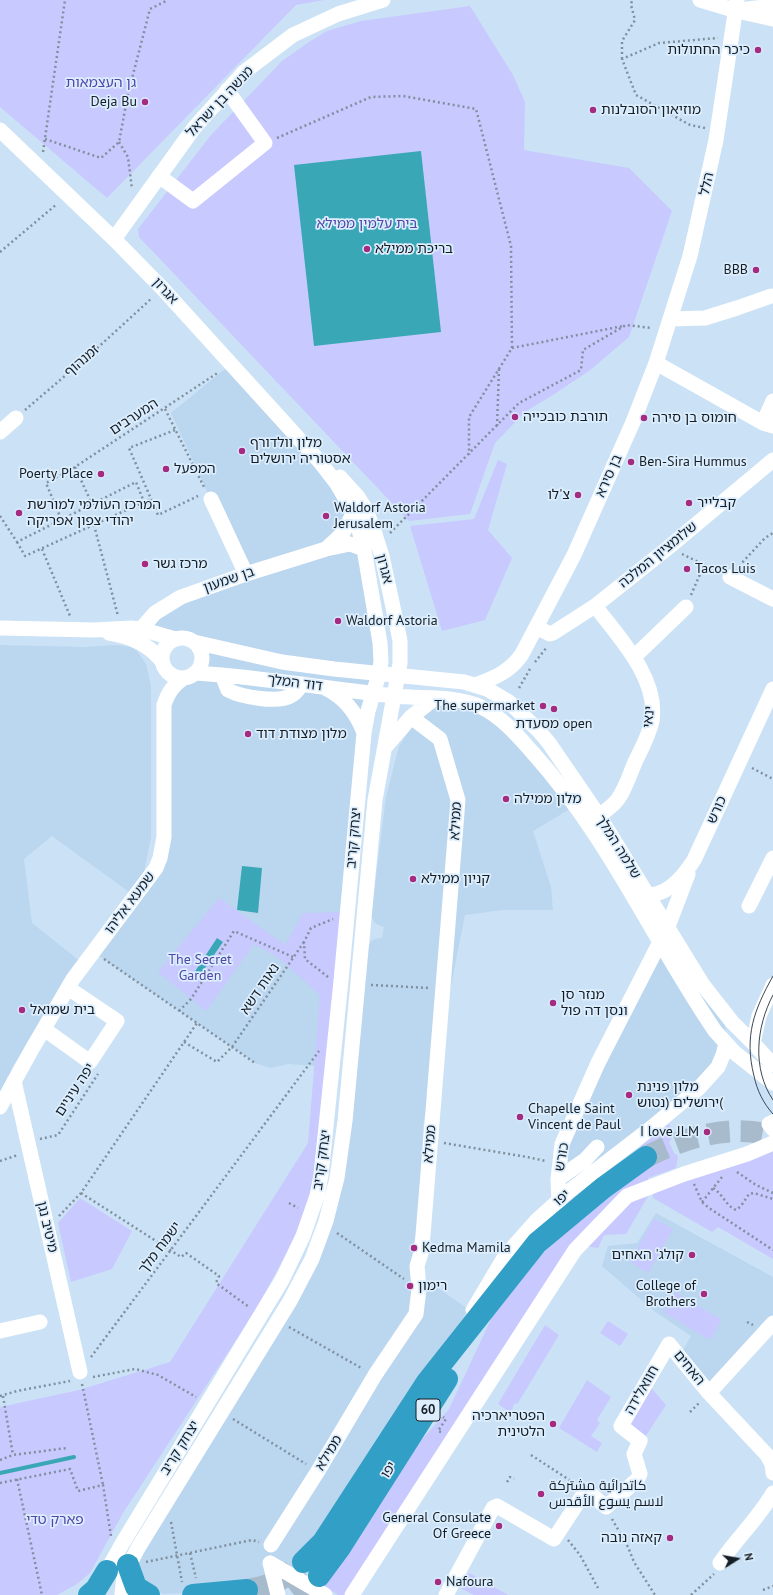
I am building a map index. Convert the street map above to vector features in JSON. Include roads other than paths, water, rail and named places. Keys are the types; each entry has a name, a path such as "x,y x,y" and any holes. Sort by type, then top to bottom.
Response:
{"highway":[{"name":"יפו","path":"303,1562 324,1542 428,1382 537,1243 603,1188 646,1157"},
{"name":"יפו","path":"322,1586 340,1549 488,1314 506,1292 537,1243"},
{"path":"90,1595 116,1564 136,1587 149,1595"},
{"path":"192,1593 247,1590"}],"street":[{"name":"מנשה בן ישראל","path":"114,238 194,128 244,72 293,35 338,14 383,0"},
{"path":"700,0 737,5 773,6"},
{"path":"737,5 773,19"},
{"name":"הלל","path":"656,363 690,256 716,140 737,5"},
{"path":"159,176 193,201 265,143 227,90"},
{"name":"אגרון","path":"0,130 114,238 162,288 320,462 337,484 353,514 360,531 364,549 380,643 381,662 379,674"},
{"path":"668,324 705,318 771,296"},
{"path":"656,363 768,425 773,401"},
{"name":"בן סירא","path":"475,685 495,678 506,672 516,663 574,555 633,422 656,363"},
{"path":"0,432 16,418"},
{"name":"שלומציון המלכה","path":"536,627 552,634 595,606 669,547 773,460"},
{"name":"אגרון","path":"320,462 336,473 358,497 366,510 378,544 399,634 400,653 395,696"},
{"path":"211,499 246,574"},
{"name":"בן שמעון","path":"326,549 343,533 353,514"},
{"name":"בן שמעון","path":"141,629 155,613 181,597 246,574 326,549 350,544 364,549"},
{"path":"730,577 773,599"},
{"name":"ינאי","path":"595,606 634,657 644,675 651,698 652,720 648,735 620,795 609,809 595,822"},
{"path":"634,657 686,607"},
{"path":"0,628 94,630 120,628 141,629 175,639 188,639 194,642 201,654 200,667 190,675 177,678 167,672 162,660 151,650 135,640 114,633 94,630"},
{"path":"162,660 164,647 175,639"},
{"name":"דוד המלך","path":"194,642 282,662 379,674"},
{"name":"שלמה המלך","path":"379,674 453,681 475,685 498,695 519,711 538,730 595,822 648,896 664,935 702,1013 715,1032 741,1058 770,1067"},
{"name":"יצחק קריב","path":"105,1595 104,1586 176,1452 207,1404 282,1280 303,1236 317,1196 321,1175 341,981 364,733 379,674"},
{"name":"דוד המלך","path":"190,675 222,675 395,696"},
{"name":"שמעא אליהו","path":"0,1106 68,988 93,952 151,876 160,858 164,837 164,705 172,687 190,675"},
{"path":"322,686 344,701 355,716 364,733"},
{"name":"כורש","path":"559,1201 559,1172 562,1144 598,1063 664,935 694,860 773,689"},
{"name":"שלמה המלך","path":"395,696 454,700 480,706 498,718 523,742 595,822 631,893 717,1004 732,1022 753,1042 770,1067"},
{"name":"יצחק קריב","path":"116,1564 168,1500 290,1301 312,1259 326,1221 337,1178 363,984 375,800 395,696"},
{"path":"384,749 411,717 435,698"},
{"name":"ממילא","path":"271,1545 318,1471 375,1375 416,1314 419,1289 417,1266 422,1253 458,800 440,739 411,717"},
{"path":"749,906 773,858"},
{"name":"כורש","path":"631,893 648,896 658,894 671,887 685,874 694,860"},
{"path":"753,1042 759,1016 773,985"},
{"path":"44,1029 90,1062 117,1021 68,988"},
{"name":"יפו","path":"428,1382 475,1308 505,1256 537,1220 568,1192 651,1128 703,1085 718,1067 724,1055 726,1043"},
{"path":"770,1067 773,1083"},
{"name":"מיטיב נגן","path":"14,1081 81,1375"},
{"path":"773,1122 769,1124 773,1129"},
{"path":"352,1595 574,1250 627,1196 690,1172 747,1154 773,1143"},
{"path":"559,1172 585,1160 597,1147"},
{"path":"0,1331 40,1322"},
{"path":"709,1393 773,1323"},
{"name":"האחים","path":"669,1344 709,1393 767,1455 772,1464 773,1472"},
{"name":"חוואלידה","path":"446,1595 493,1508 497,1506 554,1540 586,1490 606,1507 637,1480 640,1474 634,1454 640,1441 621,1426 669,1344"},
{"path":"176,1452 191,1461"},
{"path":"720,1563 730,1548 758,1515 773,1493"},
{"path":"278,1595 270,1563 322,1586"},
{"name":"יצחק קריב","path":"116,1564 124,1575 122,1595"}],"waterway":[{"path":"0,1473 74,1457"}],"tunnel":[{"path":"646,1157 676,1144 708,1134 741,1131 757,1132 773,1136"},
{"path":"247,1590 272,1584 293,1570"},
{"path":"294,1595 319,1576"}],"tram line":[{"path":"773,976 766,988 756,1012 750,1048 751,1062 757,1086 763,1101 773,1114"},
{"path":"773,995 767,1007 763,1021 759,1048 759,1062 762,1075 766,1088 773,1100"}],"place":[{"name":"כיכר החתולות","path":"758,50"},
{"name":"Deja Bu","path":"145,102"},
{"name":"מוזיאון הסובלנות","path":"593,110"},
{"name":"בריכת ממילא","path":"367,249"},
{"name":"BBB","path":"756,270"},
{"name":"תורבת כובכייה","path":"515,417"},
{"name":"חומוס בן סירה","path":"644,418"},
{"name":"מלון וולדורף אסטוריה ירושלים","path":"242,451"},
{"name":"Ben-Sira Hummus","path":"631,462"},
{"name":"המפעל","path":"166,469"},
{"name":"Poerty Place","path":"101,474"},
{"name":"צ'לו","path":"578,495"},
{"name":"קבלייר","path":"689,503"},
{"name":"המרכז העולמי למורשת יהודי צפון אפריקה","path":"19,513"},
{"name":"Waldorf Astoria Jerusalem","path":"326,516"},
{"name":"מרכז גשר","path":"145,564"},
{"name":"Tacos Luis","path":"687,569"},
{"name":"Waldorf Astoria","path":"338,621"},
{"name":"The supermarket","path":"543,706"},
{"name":"מסעדת open","path":"554,709"},
{"name":"מלון מצודת דוד","path":"248,734"},
{"name":"מלון ממילה","path":"506,799"},
{"name":"קניון ממילא","path":"413,879"},
{"name":"מנזר סן ונסן דה פול","path":"553,1003"},
{"name":"בית שמואל","path":"22,1010"},
{"name":"מלון פנינת ירושלים (נטוש(","path":"629,1095"},
{"name":"Chapelle Saint Vincent de Paul","path":"520,1117"},
{"name":"I love JLM","path":"707,1132"},
{"name":"Kedma Mamila","path":"414,1248"},
{"name":"קולג' האחים","path":"692,1255"},
{"name":"רימון","path":"410,1286"},
{"name":"College of Brothers","path":"704,1294"},
{"name":"הפטריארכיה הלטינית","path":"553,1424"},
{"name":"كاتدرائية مشتركة لاسم يسوع الأقدس","path":"541,1494"},
{"name":"General Consulate Of Greece","path":"499,1526"},
{"name":"קאזה נובה","path":"670,1538"},
{"name":"Nafoura","path":"438,1582"}],"park label":[{"name":"גן העצמאות","path":"101,83"},
{"name":"בית עלמין ממילא","path":"367,224"},
{"name":"The Secret Garden","path":"200,968"},
{"name":"פארק טדי","path":"55,1520"}]}
